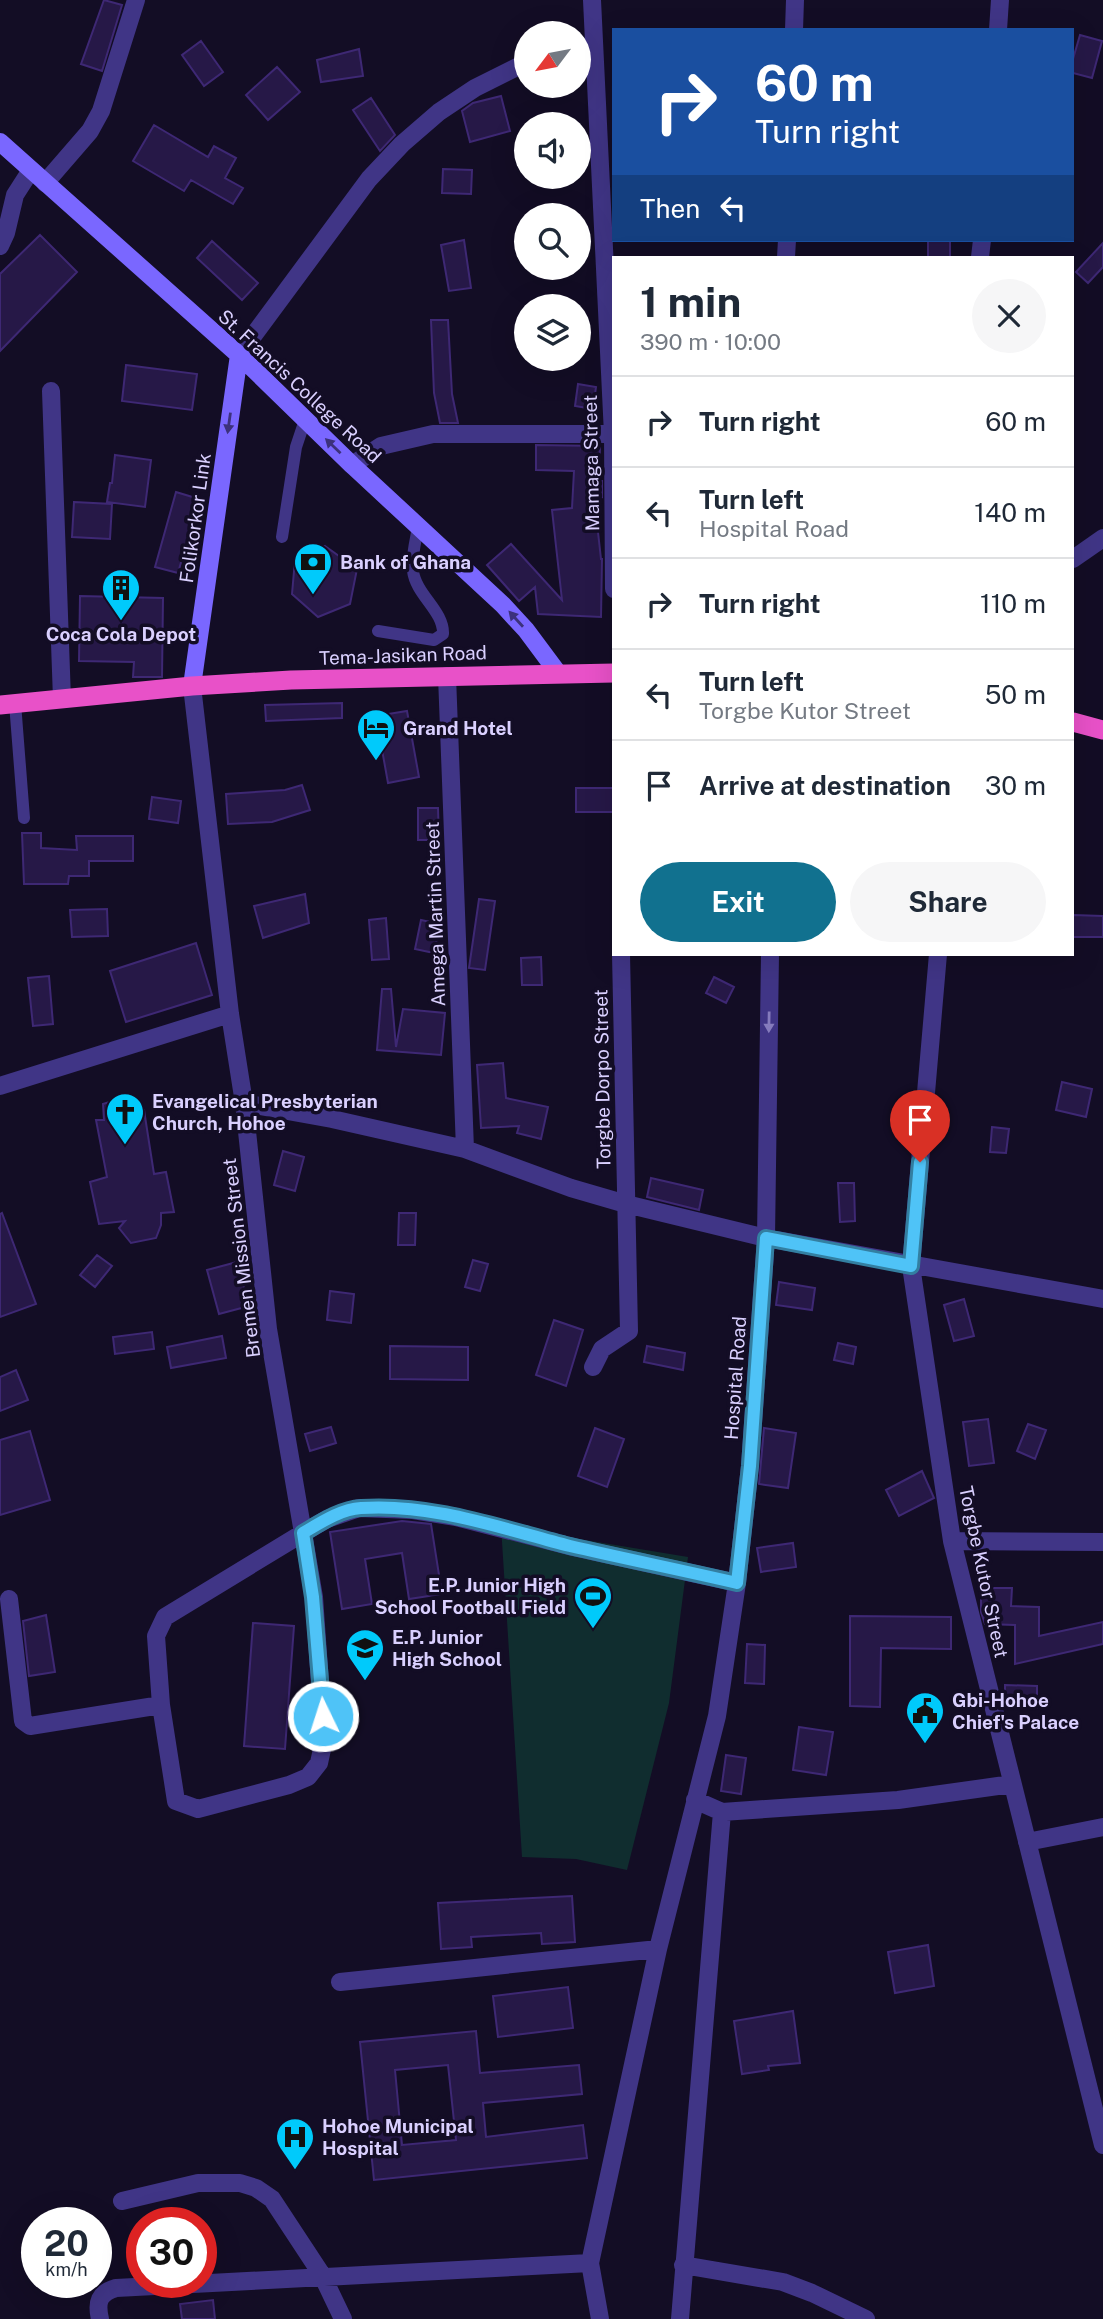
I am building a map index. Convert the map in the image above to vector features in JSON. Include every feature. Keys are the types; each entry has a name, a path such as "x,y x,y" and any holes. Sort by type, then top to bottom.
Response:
{"highway":[{"name":"Tema-Jasikan Road","path":"7,704 192,686 290,680 612,673"},
{"path":"1074,722 1103,730"}],"main road":[{"name":"St. Francis College Road","path":"0,142 239,355 352,465 503,605 526,630 558,673"},
{"name":"Folikorkor Link","path":"192,686 239,355"}],"street":[{"path":"45,183 90,131 101,111 136,0"},
{"name":"Mamaga Street","path":"589,21 592,0"},
{"path":"794,28 795,0"},
{"path":"998,28 1000,0"},
{"path":"239,355 369,179 401,144 439,112 475,88 514,68"},
{"name":"Mamaga Street","path":"590,98 612,419"},
{"path":"0,246 15,195 30,170"},
{"path":"51,391 62,699"},
{"path":"352,465 381,446 433,434 612,434"},
{"path":"1074,558 1103,538"},
{"name":"Amega Martin Street","path":"447,676 465,1149"},
{"name":"Bremen Mission Street","path":"161,1705 176,1801 183,1805 198,1809 289,1785 308,1777 319,1763 324,1740 313,1597 268,1329 244,1103 230,1014 192,686"},
{"name":"Torgbe Dorpo Street","path":"593,1367 602,1349 629,1331 621,956"},
{"name":"Hospital Road","path":"590,2263 658,1949 717,1716 737,1583 750,1466 766,1238 770,956"},
{"name":"Torgbe Kutor Street","path":"938,956 911,1266 952,1541 1103,2145"},
{"path":"0,1086 230,1014"},
{"path":"244,1103 332,1119 465,1149 571,1188 766,1238 1103,1299"},
{"path":"9,1599 23,1721 30,1726 161,1705 156,1636 166,1617 327,1519 359,1508 413,1510 456,1517 737,1583"},
{"path":"952,1541 1103,1542"},
{"path":"695,1800 722,1812 898,1800 1012,1784"},
{"path":"680,2319 722,1812"},
{"path":"1027,1842 1103,1827"},
{"path":"340,1982 658,1949"},
{"path":"122,2201 198,2183 240,2183 256,2188 272,2199 323,2275 340,2318"},
{"path":"100,2319 97,2307 99,2297 107,2290 116,2288 590,2263 600,2319"},
{"path":"683,2265 783,2282 866,2319"}],"lane":[{"path":"282,537 296,447 305,420"},
{"path":"378,631 434,640 443,635 443,625 417,584 413,569 418,527"},
{"path":"7,704 24,818"}],"green space":[{"name":"E.P. Junior High School Football Field","path":"501,1526 688,1557 669,1703 627,1870 576,1859 522,1857"}],"building":[{"path":"104,0 122,5 102,71 81,64"},
{"path":"1080,35 1102,41 1092,78 1074,73 1074,56"},
{"path":"201,41 223,72 204,86 182,55"},
{"path":"359,49 363,76 321,82 317,60"},
{"path":"277,67 300,92 268,120 246,95"},
{"path":"501,96 510,131 470,142 462,111 473,103"},
{"path":"371,98 395,135 380,151 353,110"},
{"path":"154,125 208,157 214,146 236,158 225,178 243,188 233,204 191,180 184,191 133,161"},
{"path":"443,169 472,170 471,194 442,193"},
{"path":"40,235 77,272 0,351 0,274"},
{"path":"464,240 471,288 449,291 441,245"},
{"path":"212,241 258,283 242,300 197,258"},
{"path":"928,242 950,242 950,256 928,256"},
{"path":"1103,243 1103,267 1088,283 1076,272"},
{"path":"431,320 448,320 452,394 458,423 440,423 434,393"},
{"path":"126,365 197,374 192,410 122,401"},
{"path":"578,384 596,387 593,409 575,406"},
{"path":"536,445 600,446 599,481 602,481 602,497 594,496 602,559 601,617 538,614 535,587 519,601 487,565 511,544 562,600 552,510 572,508 574,471 536,470"},
{"path":"115,455 151,460 145,507 107,502"},
{"path":"176,492 199,499 178,573 155,567"},
{"path":"74,502 112,504 110,539 72,537"},
{"path":"325,546 357,569 350,604 318,617 292,594 295,560"},
{"name":"Coca Cola Depot","path":"80,596 163,598 162,677 133,677 134,662 79,661"},
{"path":"342,703 342,718 266,721 265,705"},
{"path":"407,711 419,777 388,783 376,716"},
{"path":"302,785 310,810 272,822 228,824 226,794 285,790"},
{"path":"576,788 612,788 612,812 576,812"},
{"path":"152,797 181,801 178,823 149,819"},
{"path":"418,808 438,808 439,840 418,840"},
{"path":"22,833 41,833 41,848 77,850 76,836 133,836 133,861 89,861 89,876 69,876 68,884 24,884"},
{"path":"305,894 309,923 263,938 254,906"},
{"path":"479,899 495,901 485,970 469,968"},
{"path":"107,909 108,936 72,937 70,910"},
{"path":"1074,915 1103,916 1103,937 1074,937"},
{"path":"386,918 389,959 372,960 369,920"},
{"path":"421,920 440,924 434,953 415,949"},
{"path":"196,943 212,995 126,1022 110,971"},
{"path":"541,957 542,985 522,985 521,958"},
{"path":"49,976 53,1024 33,1026 28,978"},
{"path":"714,977 734,987 726,1003 706,993"},
{"path":"382,989 391,989 396,1047 403,1009 445,1013 441,1055 377,1050"},
{"path":"503,1063 506,1098 548,1107 541,1139 517,1133 519,1126 481,1128 477,1065"},
{"path":"1062,1082 1092,1089 1086,1117 1056,1110"},
{"name":"Evangelical Presbyterian Church, Hohoe","path":"122,1098 144,1110 154,1174 166,1172 174,1212 161,1213 161,1225 156,1238 131,1243 119,1228 125,1221 99,1224 90,1182 107,1177 96,1120 104,1120 103,1104"},
{"path":"992,1127 1009,1129 1006,1153 990,1152"},
{"path":"283,1151 304,1157 295,1191 274,1185"},
{"path":"651,1178 703,1190 699,1210 647,1197"},
{"path":"838,1183 854,1183 855,1221 840,1222"},
{"path":"2,1213 36,1304 0,1317 0,1214"},
{"path":"399,1213 416,1213 415,1245 398,1245"},
{"path":"97,1255 112,1266 95,1287 80,1275"},
{"path":"473,1260 488,1264 480,1291 465,1287"},
{"path":"237,1262 249,1306 219,1314 207,1270"},
{"path":"779,1282 815,1288 812,1310 776,1305"},
{"path":"330,1291 354,1294 351,1323 327,1320"},
{"path":"964,1299 974,1336 954,1341 944,1305"},
{"path":"554,1320 583,1330 566,1386 536,1375"},
{"path":"152,1332 154,1349 115,1354 113,1337"},
{"path":"222,1336 226,1358 171,1368 167,1347"},
{"path":"838,1343 856,1347 853,1364 834,1360"},
{"path":"390,1346 468,1347 468,1380 390,1379"},
{"path":"647,1346 685,1353 683,1370 644,1362"},
{"path":"16,1370 28,1400 0,1411 0,1377"},
{"path":"988,1419 994,1463 969,1466 963,1422"},
{"path":"1028,1424 1046,1430 1035,1459 1017,1451"},
{"path":"331,1427 336,1443 310,1451 305,1434"},
{"path":"595,1428 624,1439 607,1487 578,1476"},
{"path":"764,1428 796,1433 788,1488 759,1484"},
{"path":"30,1431 50,1500 0,1515 0,1440"},
{"path":"922,1471 934,1498 899,1516 886,1490"},
{"path":"402,1521 431,1524 442,1594 409,1599 402,1553 365,1559 372,1604 342,1609 330,1532"},
{"path":"793,1543 796,1567 761,1572 757,1548"},
{"path":"981,1588 1012,1588 1011,1606 1039,1607 1039,1636 1103,1622 1103,1644 1015,1664 1015,1625 985,1624 981,1612"},
{"path":"46,1615 55,1672 29,1676 23,1621"},
{"path":"850,1616 951,1617 951,1649 881,1648 880,1707 850,1706"},
{"path":"253,1623 294,1626 285,1749 244,1746"},
{"path":"747,1644 765,1645 764,1684 745,1683"},
{"path":"1005,1685 1037,1686 1037,1708 1005,1708"},
{"path":"799,1727 833,1732 826,1775 793,1770"},
{"path":"726,1755 746,1758 741,1794 721,1791"},
{"path":"572,1896 575,1942 542,1944 541,1933 471,1937 472,1947 441,1949 438,1903"},
{"path":"928,1945 934,1986 895,1993 888,1952"},
{"path":"568,1987 573,2028 498,2037 493,1996"},
{"path":"793,2011 800,2063 768,2066 769,2070 742,2074 734,2021"},
{"path":"476,2031 480,2073 579,2065 582,2094 483,2103 486,2137 583,2125 587,2158 374,2180 360,2042","holes":["448,2065 456,2140 402,2145 395,2070"]},
{"path":"213,2300 215,2319 182,2319 180,2304"}],"place":[{"name":"Bank of Ghana","path":"313,596"},
{"name":"Coca Cola Depot","path":"121,622"},
{"name":"Grand Hotel","path":"376,762"},
{"name":"Evangelical Presbyterian Church, Hohoe","path":"125,1146"},
{"name":"E.P. Junior High School Football Field","path":"593,1630"},
{"name":"E.P. Junior High School","path":"365,1682"},
{"name":"Gbi-Hohoe Chief's Palace","path":"925,1745"},
{"name":"Hohoe Municipal Hospital","path":"295,2171"}],"route":[{"path":"323,1716 313,1597 303,1533 327,1519 359,1508 413,1510 456,1517 737,1583 750,1466 766,1238 911,1266 920,1162"}]}
